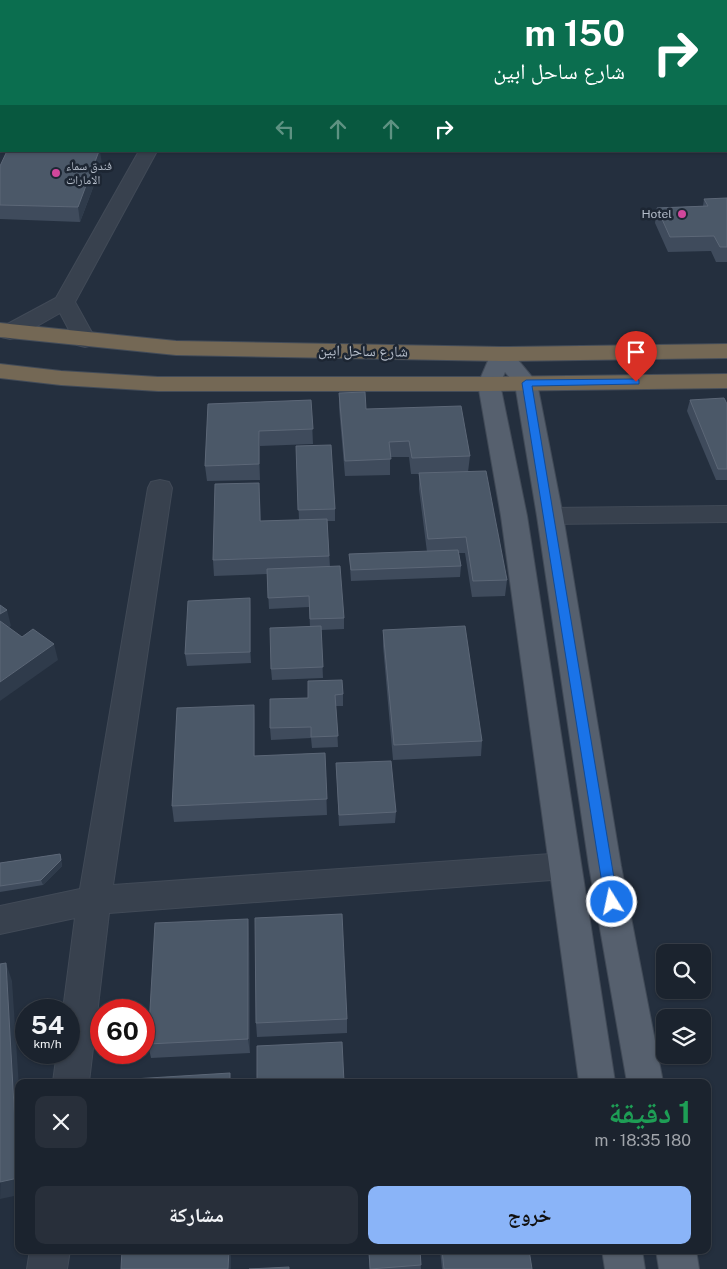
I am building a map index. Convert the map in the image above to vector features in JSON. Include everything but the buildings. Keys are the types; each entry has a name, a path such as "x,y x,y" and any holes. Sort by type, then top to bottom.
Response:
{"highway":[{"name":"شارع ساحل ابين","path":"5,331 176,348 502,354 727,351"},
{"path":"0,371 61,378 158,384 727,382"}],"main road":[{"path":"597,1079 514,516 489,384 502,354 526,383 550,516 605,866 644,1079"},
{"path":"514,516 550,516"},
{"path":"565,866 605,866"},
{"path":"623,1254 625,1269"},
{"path":"677,1254 679,1269"}],"street":[{"path":"5,331 64,302 147,152"},
{"path":"64,302 85,340"},
{"path":"71,1079 94,900 160,488"},
{"path":"550,516 727,514"},
{"path":"0,920 94,900 565,866"},
{"path":"47,1269 49,1254"}],"place":[{"name":"فندق سماء الامارات","path":"56,173"},
{"name":"Hotel","path":"682,214"}],"route":[{"path":"612,902 550,516 526,383 636,382"}]}
